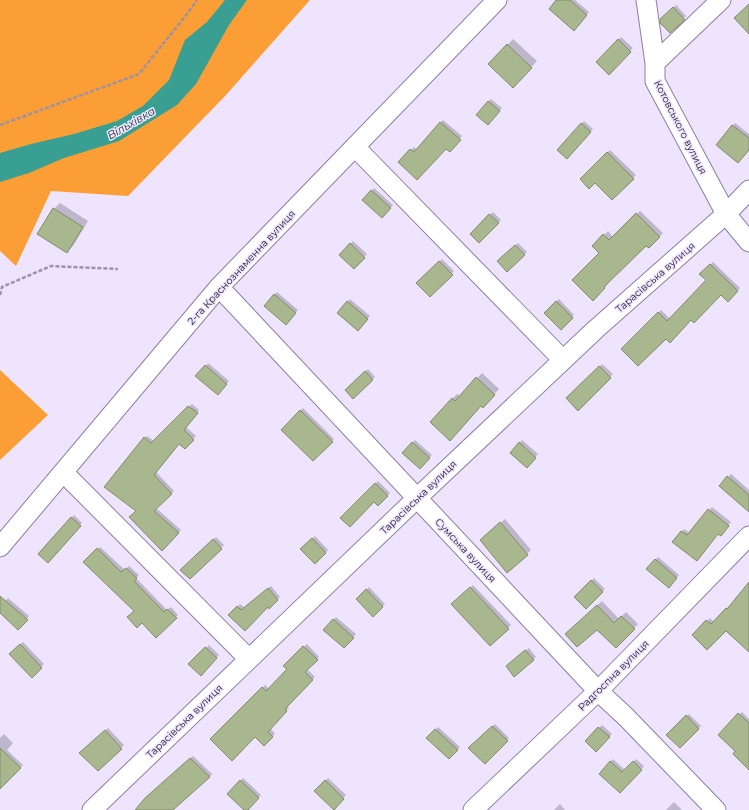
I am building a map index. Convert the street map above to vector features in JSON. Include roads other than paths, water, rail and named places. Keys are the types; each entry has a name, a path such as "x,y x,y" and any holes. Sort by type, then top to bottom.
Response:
{"street":[{"name":"2-га Краснознаменна вулиця","path":"0,547 220,288 497,0"},
{"name":"Котовського вулиця","path":"646,0 655,63 655,80 726,214 749,242"},
{"path":"655,63 722,0"},
{"path":"355,147 563,360"},
{"name":"Тарасівська вулиця","path":"92,810 249,658 563,360 726,214 749,190"},
{"name":"Сумська вулиця","path":"220,288 598,691 626,717 716,810"},
{"path":"63,472 249,658"},
{"name":"Радгоспна вулиця","path":"473,810 598,691 749,536"}],"water":[{"name":"Вільхівка","path":"225,0 247,0 229,25 196,84 177,105 119,141 64,158 29,173 0,182 0,153 117,121 143,106 169,80 185,40 207,22"}]}
